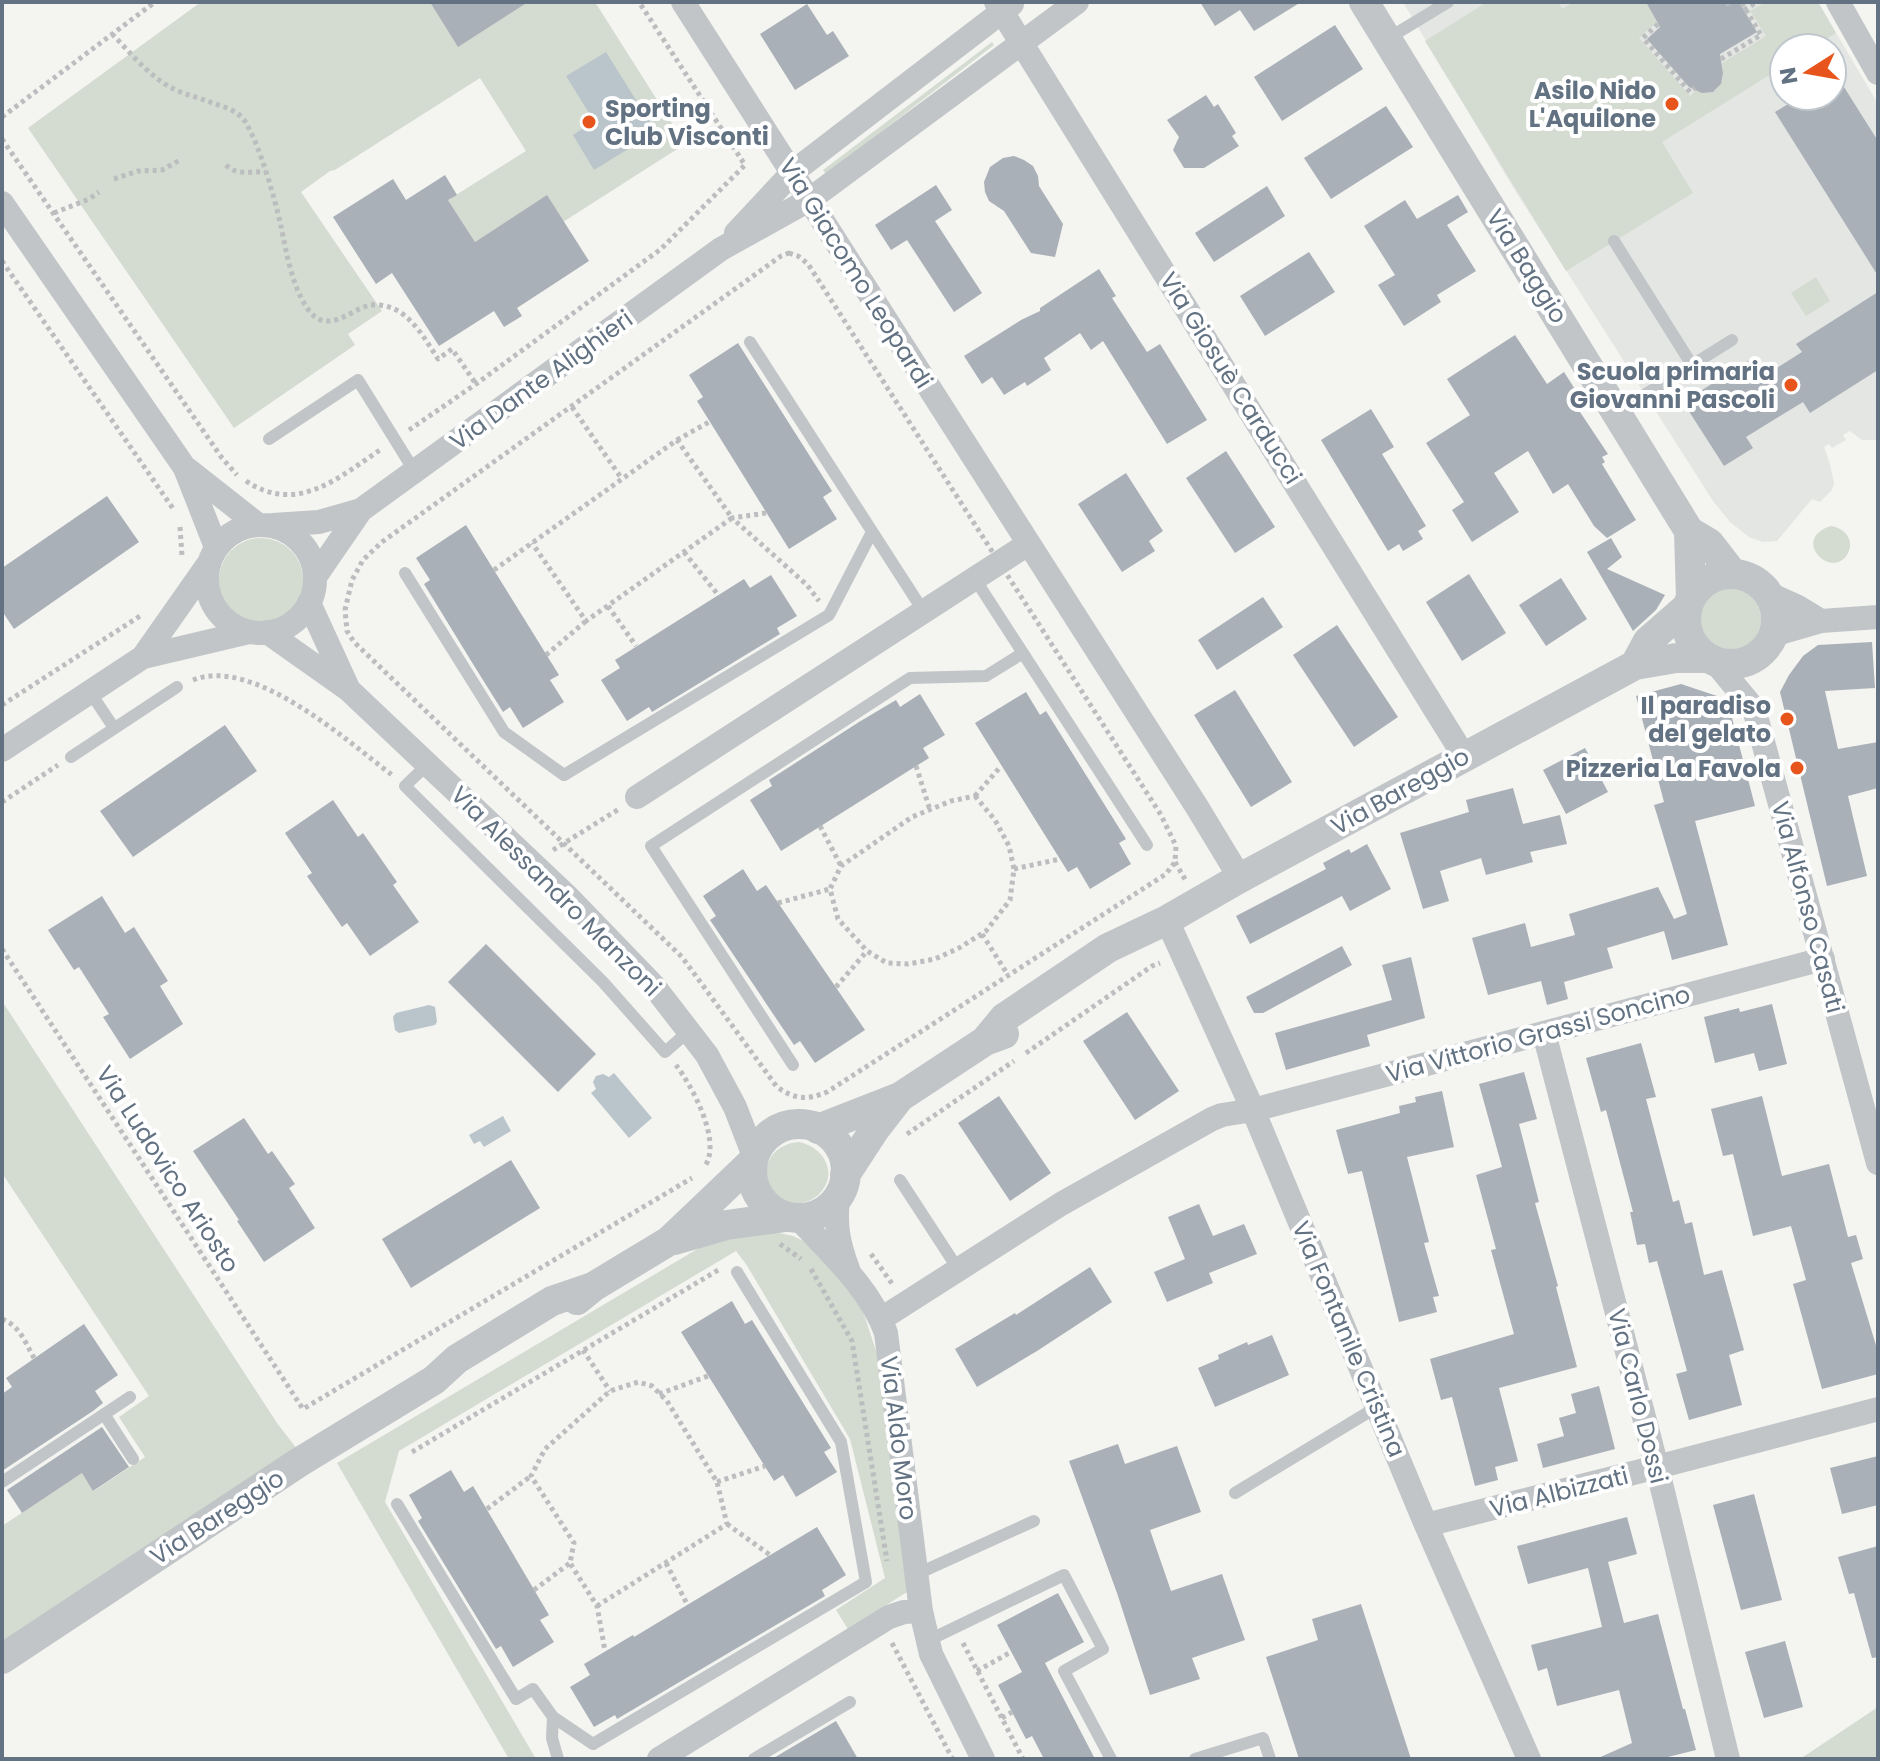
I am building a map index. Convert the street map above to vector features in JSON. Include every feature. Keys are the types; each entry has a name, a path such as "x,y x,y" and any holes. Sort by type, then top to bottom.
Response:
{"street":[{"name":"Via Giacomo Leopardi","path":"683,2 1240,878"},
{"name":"Via Dante Alighieri","path":"265,525 319,522 361,510 721,249 809,200 1077,2"},
{"name":"Via Baggio","path":"1364,2 1689,531 1709,543 1733,574"},
{"path":"1838,2 1878,73"},
{"name":"Via Dante Alighieri","path":"721,249 793,172 1005,5"},
{"name":"Via Giosuè Carducci","path":"1005,5 1022,43 1464,756"},
{"path":"2,203 185,468 213,555 207,581 210,598 219,613 233,625 258,632"},
{"path":"2,750 143,657 280,629 302,614 314,591 315,577 309,554 295,536 265,525 185,468"},
{"name":"Via Dante Alighieri","path":"315,577 361,510"},
{"path":"143,657 228,536 242,528 265,525"},
{"name":"Via Baggio","path":"1689,531 1689,603"},
{"path":"637,797 1028,544"},
{"path":"1767,593 1775,611 1775,627 1765,648 1746,662 1731,664 1711,660 1696,648 1686,619 1689,603 1696,590 1720,575 1733,574 1753,580 1767,593 1821,621"},
{"name":"Via Alessandro Manzoni","path":"309,603 349,690"},
{"name":"Via Bareggio","path":"1635,665 1648,641 1689,603"},
{"path":"1773,635 1821,621 1878,617"},
{"name":"Via Alessandro Manzoni","path":"258,632 349,690 570,899 653,985 707,1055 735,1107 754,1159"},
{"name":"Via Bareggio","path":"2,1659 298,1463 434,1380 464,1370 563,1312 593,1287 669,1241 754,1159 760,1145 780,1128 806,1125 818,1129 900,1097 985,1041 1004,1018 1108,948 1167,920 1635,665 1676,658 1711,660"},
{"name":"Via Alfonso Casati","path":"1711,660 1754,709 1878,1163"},
{"name":"Via Fontanile Cristina","path":"1167,920 1253,1110 1426,1525 1529,1759"},
{"name":"Via Vittorio Grassi Soncino","path":"876,1311 958,1269 1061,1204 1222,1115 1253,1110 1823,959"},
{"name":"Via Carlo Dossi","path":"1544,1033 1657,1467 1728,1759"},
{"name":"Via Bareggio","path":"669,1241 726,1225 785,1224 821,1213 830,1206 875,1129 900,1097"},
{"path":"818,1129 839,1148 845,1166 836,1221 839,1245 850,1275"},
{"path":"754,1159 753,1182 765,1204 785,1224 850,1275"},
{"name":"Via Aldo Moro","path":"850,1275 876,1311 886,1333 921,1611 929,1648 983,1759"},
{"name":"Via Albizzati","path":"1426,1525 1878,1409"},
{"path":"659,1759 880,1622 904,1612 921,1611"}],"lane":[{"path":"1387,39 1448,2"},
{"path":"1614,241 1692,365"},
{"path":"1617,412 1732,340"},
{"path":"750,342 924,612"},
{"path":"269,439 358,380 415,472"},
{"path":"405,573 504,732 564,775 829,615 872,532"},
{"path":"975,579 1147,845"},
{"path":"793,1065 651,846 910,678 986,676 1023,653"},
{"path":"71,757 177,687"},
{"path":"90,692 114,728"},
{"path":"428,764 405,786 603,982 665,1052 689,1031"},
{"path":"900,1180 958,1269"},
{"path":"397,1504 516,1699 533,1689 553,1717 593,1744 866,1582 841,1442 734,1267"},
{"path":"2,1482 130,1397"},
{"path":"1235,1493 1377,1407"},
{"path":"104,1414 133,1459"},
{"path":"917,1574 1034,1521"},
{"path":"929,1648 1064,1575 1103,1649 1064,1671 1111,1759"},
{"path":"754,1759 850,1702"},
{"path":"553,1717 552,1738 558,1759"},
{"path":"1195,1759 1263,1738 1270,1759"}],"path":[{"path":"2,117 155,2"},
{"path":"112,34 174,90 234,110 245,119 265,172 295,284 316,317 344,319 370,305 386,306 406,317 438,359 452,349 476,384 661,249 745,165 639,2"},
{"path":"1721,59 1761,35 1741,2 1739,4"},
{"path":"1744,10 1757,2"},
{"path":"1658,24 1643,38 1690,92 1695,88"},
{"path":"2,139 222,458 237,475 255,487 277,494 299,494 321,489 340,477"},
{"path":"114,179 138,171 162,170 180,160"},
{"path":"226,165 239,172 265,172"},
{"path":"54,213 99,192"},
{"path":"2,261 179,518 182,558"},
{"path":"572,407 622,479"},
{"path":"494,570 677,440 709,422"},
{"path":"677,440 732,518 807,585 829,615"},
{"path":"546,655 586,621 732,518 766,513"},
{"path":"382,542 363,560 352,580 345,610 347,631 354,642 682,957 769,1076"},
{"path":"532,543 586,621"},
{"path":"684,552 719,596"},
{"path":"608,606 636,646"},
{"path":"2,705 147,611"},
{"path":"177,687 207,675 233,676 271,690 314,716 405,786"},
{"path":"2,802 71,757"},
{"path":"916,766 930,810"},
{"path":"975,796 995,820 1009,846 1014,869 1010,900 986,931 935,959 908,964 887,963 867,951 838,919 830,889 841,866 912,817 951,801 975,796 1001,766"},
{"path":"532,863 637,797"},
{"path":"820,826 841,866"},
{"path":"1014,869 1060,859"},
{"path":"1175,862 1198,902"},
{"path":"778,903 830,889"},
{"path":"982,934 1008,975"},
{"name":"Via Ludovico Ariosto","path":"2,949 303,1409 700,1173 710,1159 707,1126 690,1085 665,1052"},
{"path":"836,987 867,951"},
{"path":"902,1138 1152,966 1182,953"},
{"path":"785,1224 852,1341 888,1566"},
{"path":"843,1325 876,1311 893,1285 864,1246"},
{"path":"412,1452 583,1350 734,1267"},
{"path":"2,1319 13,1324 22,1334 34,1358"},
{"path":"583,1350 610,1391"},
{"path":"659,1394 708,1376"},
{"path":"487,1509 531,1476 545,1449 610,1391 638,1382 652,1386 667,1401 717,1482 727,1524 770,1555"},
{"path":"717,1482 765,1466"},
{"path":"531,1476 574,1543 570,1563 534,1590"},
{"path":"597,1606 727,1524"},
{"path":"570,1563 597,1606 605,1651"},
{"path":"666,1563 687,1604"},
{"path":"880,1622 953,1759"},
{"path":"929,1648 961,1641 1023,1759"},
{"path":"977,1671 1011,1652"},
{"path":"1002,1718 1012,1712"}],"shaded area":[{"path":"201,2 595,2 685,144 563,222 547,196 475,242 448,200 526,151 480,78 330,171 301,192 382,311 348,334 355,345 234,428 28,128"},
{"path":"1403,2 1818,2 1836,32 1768,32 1768,112 1848,112 1848,53 1878,104 1878,440 1862,440 1850,431 1843,435 1846,440 1832,448 1829,444 1824,447 1834,483 1832,490 1820,502 1812,499 1777,541 1763,542 1749,537 1730,522 1713,501 1511,184"},
{"path":"1487,2 1558,2 1562,9 1574,2 1650,2 1657,22 1639,38 1690,96 1697,90 1711,92 1719,87 1722,63 1766,36 1750,11 1766,2 1818,2 1835,32 1768,32 1768,76 1662,142 1693,193 1566,271 1425,41"},
{"path":"992,42 994,45 826,174 823,170"},
{"path":"606,52 656,132 594,170 573,135 594,121 566,76"},
{"path":"1816,277 1830,301 1806,316 1791,293"},
{"path":"1831,526 1843,531 1850,543 1848,553 1841,561 1833,563 1825,561 1814,548 1819,532"},
{"path":"261,538 284,545 296,557 303,580 296,603 284,615 261,622 238,615 226,603 219,580 226,557 238,545"},
{"path":"1730,588 1742,590 1752,597 1759,607 1759,631 1752,641 1742,648 1730,650 1718,648 1708,641 1701,631 1699,619 1701,607 1708,597 1718,590"},
{"path":"2,1001 277,1423 300,1453 2,1648 2,1526 82,1473 94,1491 145,1457 119,1417 149,1396 2,1173"},
{"path":"429,1005 435,1007 435,1025 399,1033 395,1030 393,1017 396,1013"},
{"path":"614,1073 652,1118 629,1138 591,1093 596,1089 593,1082 596,1076 603,1074 609,1077"},
{"path":"503,1116 511,1131 484,1147 480,1141 474,1144 469,1135"},
{"path":"799,1142 821,1155 826,1162 828,1177 818,1195 798,1203 785,1201 775,1194 766,1174 774,1153"},
{"path":"756,1228 793,1236 816,1247 860,1302 878,1357 907,1592 848,1629 836,1610 885,1578 850,1439 736,1251 399,1451 385,1502 536,1759 509,1759 337,1463 721,1235"},
{"path":"1878,1707 1878,1759 1800,1759"}],"building":[{"path":"430,2 528,2 458,47"},
{"path":"1200,2 1301,2 1254,31 1240,10 1215,26"},
{"path":"1646,2 1739,2 1757,32 1720,54 1721,84 1713,92 1702,93 1689,87 1647,39 1660,27"},
{"path":"807,4 827,35 833,31 849,56 795,90 760,34"},
{"path":"1335,25 1363,69 1282,121 1254,77"},
{"path":"1848,93 1878,141 1878,276 1775,112 1848,112"},
{"path":"1206,95 1214,107 1218,104 1236,133 1232,136 1239,146 1204,168 1184,168 1173,150 1179,137 1167,120"},
{"path":"1386,106 1413,147 1331,199 1304,158"},
{"path":"1014,156 1033,166 1039,186 1063,224 1055,257 1031,253 1004,211 989,201 985,192 984,182 990,167 1003,158"},
{"path":"445,175 457,195 448,200 475,242 547,195 589,261 517,308 522,316 504,327 494,311 439,346 392,273 376,284 333,217 393,179 406,200"},
{"path":"936,185 952,210 935,221 982,293 954,312 907,240 891,250 875,225"},
{"path":"1267,186 1285,216 1214,262 1195,233"},
{"path":"1458,195 1468,212 1447,225 1476,271 1437,295 1441,302 1404,326 1378,285 1395,275 1364,226 1405,200 1417,219"},
{"path":"1309,252 1335,292 1265,336 1240,296"},
{"path":"1099,269 1116,296 1112,298 1147,352 1160,344 1207,420 1167,444 1103,341 1091,350 1080,333 1044,358 1051,370 1027,386 1025,382 1004,395 992,377 982,384 964,356 1040,311 1040,308"},
{"path":"1878,292 1878,370 1810,413 1803,402 1746,437 1753,448 1724,466 1683,402 1753,358 1764,376 1802,352 1796,344"},
{"path":"1515,335 1547,384 1564,372 1587,408 1580,412 1608,454 1602,457 1605,462 1602,464 1636,520 1607,538 1594,526 1568,484 1553,494 1528,451 1494,473 1519,512 1472,542 1452,510 1464,502 1426,443 1470,415 1447,379"},
{"path":"738,343 832,491 823,497 837,519 789,549 697,401 703,397 689,375"},
{"path":"1371,409 1394,447 1382,454 1426,526 1418,531 1423,539 1403,551 1399,544 1388,551 1321,440"},
{"path":"1226,451 1275,527 1235,553 1186,478"},
{"path":"1126,473 1163,531 1149,541 1155,551 1122,572 1078,504"},
{"path":"107,496 139,542 14,629 2,611 2,568"},
{"path":"466,525 559,675 550,680 564,702 523,728 510,707 503,712 424,584 430,580 416,558"},
{"path":"1611,538 1622,557 1607,569 1665,595 1656,610 1633,631 1587,552"},
{"path":"1469,574 1506,633 1462,661 1426,602"},
{"path":"771,575 797,616 777,628 780,634 652,712 649,707 627,721 601,680 620,668 615,660 744,579 750,588"},
{"path":"1561,578 1587,619 1546,646 1519,605"},
{"path":"1263,597 1283,627 1217,670 1198,640"},
{"path":"1337,625 1398,717 1354,747 1293,655"},
{"path":"1872,642 1875,688 1825,691 1838,749 1878,742 1878,788 1848,796 1867,876 1827,886 1780,692 1803,656 1818,645"},
{"path":"1681,684 1720,697 1731,714 1755,806 1695,821 1728,945 1672,960 1664,931 1607,948 1613,968 1564,982 1568,999 1547,1005 1541,981 1488,995 1472,938 1525,923 1531,947 1575,935 1569,914 1658,887 1674,919 1687,914 1654,805 1664,802 1636,696"},
{"path":"1235,690 1292,782 1251,807 1194,715"},
{"path":"1026,692 1040,715 1046,711 1126,839 1119,843 1131,864 1090,889 1077,867 1068,872 975,723"},
{"path":"920,694 945,735 923,748 929,758 781,851 750,800 772,786 769,780 859,722 896,700 900,707"},
{"path":"225,725 257,771 133,857 100,811"},
{"path":"1585,748 1608,792 1566,814 1543,770"},
{"path":"1513,788 1523,824 1560,815 1567,844 1530,852 1533,862 1486,875 1481,858 1440,871 1449,901 1423,909 1400,833 1469,812 1466,800"},
{"path":"333,800 358,837 363,833 397,882 393,885 419,922 370,956 347,923 342,927 307,876 312,873 285,833"},
{"path":"1367,844 1391,889 1350,911 1342,896 1250,944 1236,916 1326,869 1323,863 1349,849 1351,853"},
{"path":"743,869 757,891 766,885 865,1030 815,1063 800,1041 794,1045 710,920 716,916 703,896"},
{"path":"102,896 125,933 134,927 168,981 160,986 183,1024 130,1059 103,1017 109,1014 79,967 74,970 48,930"},
{"path":"486,944 596,1054 558,1092 448,982"},
{"path":"1342,946 1352,965 1263,1013 1254,1013 1246,997"},
{"path":"1411,957 1425,1018 1367,1035 1370,1046 1286,1070 1275,1033 1392,1000 1382,965"},
{"path":"1772,1004 1787,1064 1759,1071 1754,1053 1715,1063 1704,1017"},
{"path":"1127,1012 1179,1091 1135,1120 1083,1041"},
{"path":"1641,1043 1656,1097 1646,1099 1673,1202 1679,1200 1685,1224 1692,1222 1704,1275 1722,1270 1744,1350 1729,1355 1742,1405 1689,1420 1676,1374 1687,1371 1657,1261 1649,1263 1645,1244 1637,1245 1630,1212 1633,1212 1606,1110 1601,1112 1586,1058"},
{"path":"1524,1072 1537,1119 1519,1124 1539,1202 1535,1203 1577,1367 1499,1388 1518,1461 1495,1467 1498,1480 1475,1486 1452,1397 1441,1400 1430,1359 1514,1334 1491,1250 1496,1249 1476,1175 1502,1167 1479,1084"},
{"path":"1442,1091 1454,1147 1407,1157 1429,1242 1424,1243 1439,1296 1433,1297 1437,1312 1399,1322 1362,1171 1348,1174 1336,1130 1400,1113 1399,1106 1416,1102 1415,1097"},
{"path":"999,1096 1051,1173 1010,1201 958,1123"},
{"path":"1762,1096 1782,1176 1829,1164 1848,1237 1856,1235 1863,1259 1851,1263 1878,1352 1878,1374 1822,1389 1793,1284 1806,1280 1791,1226 1753,1236 1733,1154 1723,1156 1711,1109"},
{"path":"244,1118 268,1154 272,1151 295,1184 289,1188 315,1228 264,1262 193,1151"},
{"path":"511,1160 540,1208 411,1288 382,1239"},
{"path":"1199,1204 1213,1236 1244,1224 1257,1254 1209,1273 1213,1283 1167,1302 1154,1272 1185,1259 1168,1217"},
{"path":"1090,1267 1112,1302 977,1387 955,1349 1016,1315"},
{"path":"732,1301 745,1324 752,1320 831,1448 824,1452 837,1472 796,1497 783,1475 774,1481 681,1332"},
{"path":"84,1324 118,1375 95,1391 103,1403 2,1471 2,1394 12,1387 6,1378"},
{"path":"1272,1335 1289,1375 1215,1407 1198,1368 1247,1342 1248,1345"},
{"path":"1599,1386 1615,1449 1543,1468 1537,1444 1564,1436 1559,1418 1576,1413 1571,1394"},
{"path":"102,1427 129,1467 93,1491 82,1473 22,1513 7,1490"},
{"path":"1118,1444 1125,1464 1177,1446 1201,1512 1150,1530 1171,1591 1222,1574 1245,1640 1192,1658 1200,1679 1150,1695 1069,1461"},
{"path":"1878,1456 1878,1505 1842,1514 1830,1468"},
{"path":"451,1470 464,1492 473,1486 549,1615 540,1620 554,1642 513,1667 501,1646 496,1649 418,1521 422,1518 409,1495"},
{"path":"1754,1494 1782,1600 1741,1610 1713,1505"},
{"path":"1627,1517 1637,1554 1608,1562 1624,1623 1658,1614 1696,1750 1660,1759 1596,1759 1632,1743 1619,1690 1557,1706 1547,1668 1538,1671 1531,1645 1602,1627 1588,1568 1528,1584 1517,1546"},
{"path":"817,1527 846,1575 822,1590 825,1596 617,1719 615,1715 594,1727 570,1687 590,1675 584,1664"},
{"path":"1878,1546 1878,1657 1872,1658 1854,1593 1849,1594 1838,1557"},
{"path":"1058,1593 1084,1642 1045,1663 1095,1759 1044,1759 1032,1736 1026,1739 998,1685 1022,1672 997,1625"},
{"path":"1361,1604 1411,1759 1299,1759 1266,1657 1318,1640 1312,1619"},
{"path":"1785,1641 1803,1707 1764,1718 1745,1652"},
{"path":"836,1721 858,1759 772,1759"}],"place":[{"name":"Asilo Nido L'Aquilone","path":"1672,104"},
{"name":"Sporting Club Visconti","path":"589,122"},
{"name":"Scuola primaria Giovanni Pascoli","path":"1791,385"},
{"name":"Il paradiso del gelato","path":"1787,719"},
{"name":"Pizzeria La Favola","path":"1797,768"}]}
